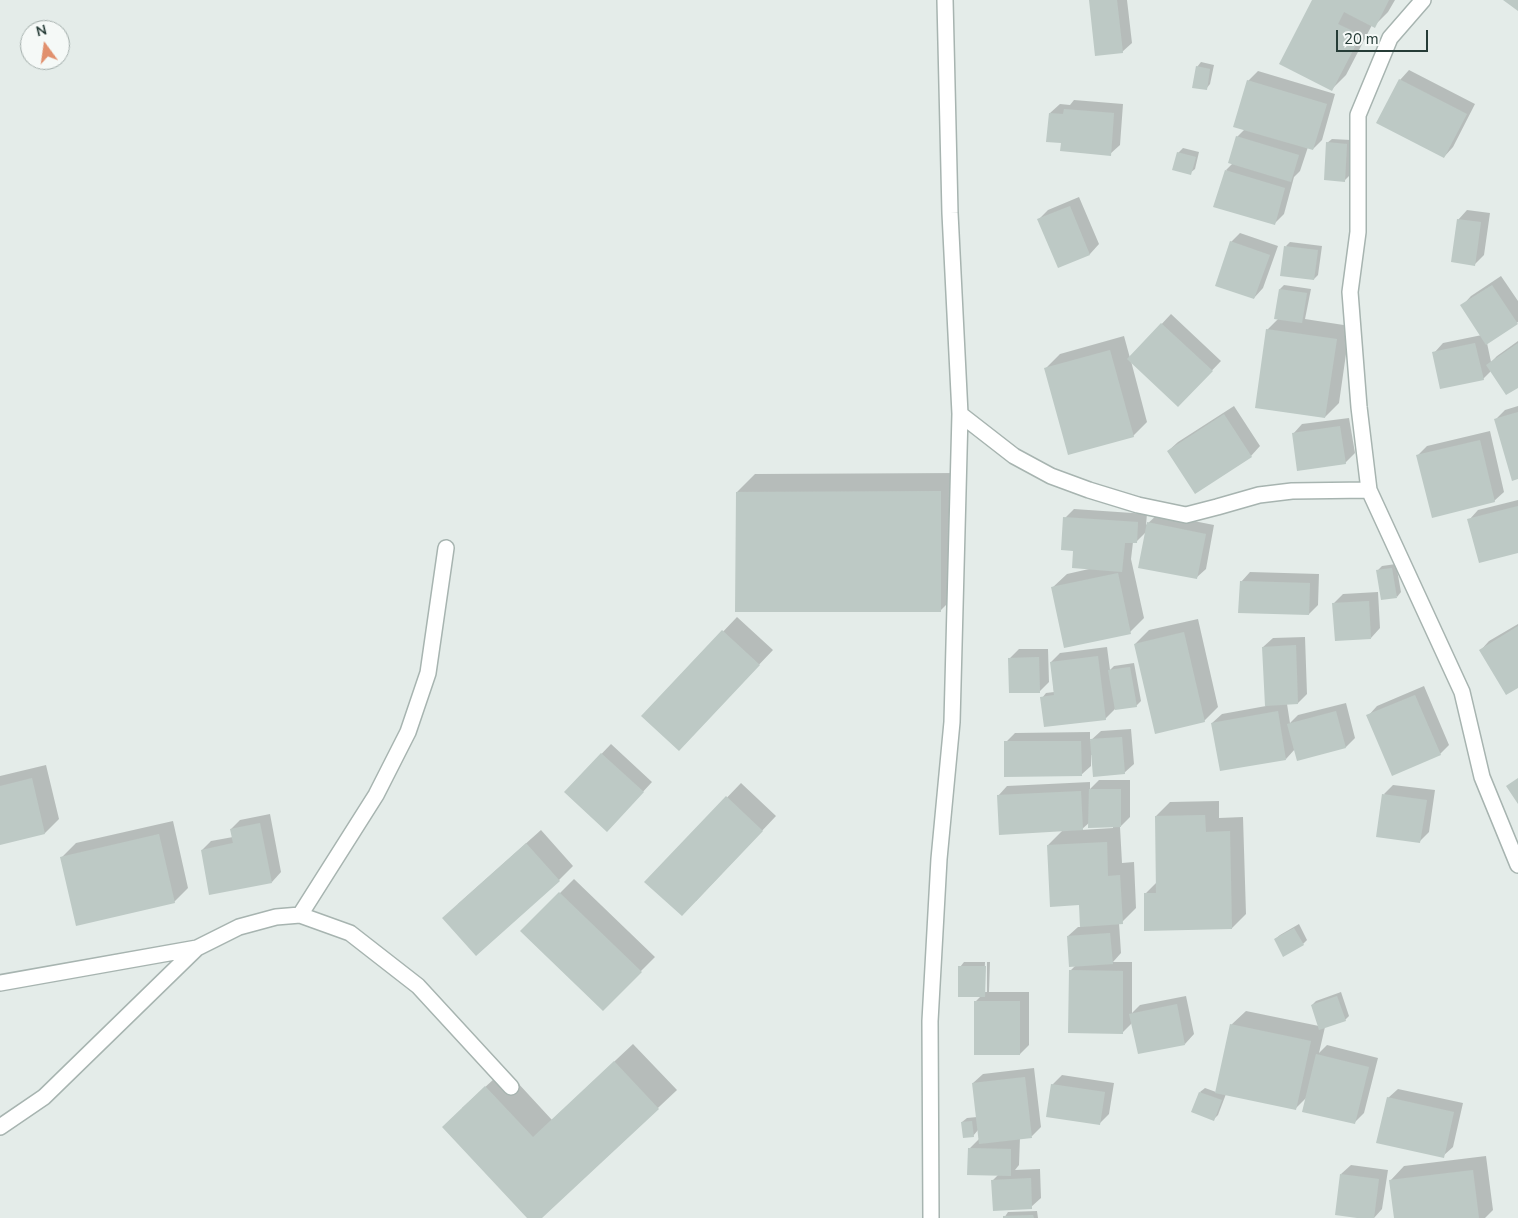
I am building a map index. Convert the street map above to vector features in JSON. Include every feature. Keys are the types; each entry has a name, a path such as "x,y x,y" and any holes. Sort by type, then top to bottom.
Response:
{"street":[{"path":"932,1218 930,1021 939,859 952,722 960,414 950,212 945,0"},
{"path":"1423,0 1390,38 1358,114 1358,232 1350,292 1359,407 1369,490 1462,692 1482,777 1518,865"},
{"path":"960,414 1014,456 1051,476 1138,505 1186,515 1267,494 1292,490 1369,490"},
{"path":"300,915 376,795 408,732 428,673 446,548"},
{"path":"0,983 197,948 239,927 276,917 300,915 350,934 418,986 511,1087"},
{"path":"0,1127 44,1098 197,948"}],"building":[{"path":"1089,0 1117,0 1123,53 1095,56"},
{"path":"1312,0 1389,0 1375,28 1344,12 1338,24 1361,35 1332,91 1279,64"},
{"path":"1503,0 1518,0 1518,11"},
{"path":"1196,66 1210,69 1207,90 1192,88"},
{"path":"1399,79 1467,114 1444,158 1376,123"},
{"path":"1247,80 1327,104 1313,150 1233,127"},
{"path":"1064,109 1114,113 1111,156 1060,151 1061,143 1046,142 1049,113 1063,114"},
{"path":"1236,136 1299,155 1291,182 1228,163"},
{"path":"1326,142 1347,144 1345,182 1324,180"},
{"path":"1177,152 1196,157 1191,175 1172,170"},
{"path":"1225,170 1285,188 1275,225 1213,207"},
{"path":"1070,206 1090,255 1058,268 1037,219"},
{"path":"1457,219 1481,222 1475,266 1451,262"},
{"path":"1230,241 1270,255 1254,299 1215,286"},
{"path":"1284,246 1318,250 1314,280 1280,276"},
{"path":"1492,285 1518,324 1486,345 1460,305"},
{"path":"1279,289 1307,293 1302,323 1274,319"},
{"path":"1161,323 1213,371 1178,407 1127,359"},
{"path":"1266,329 1337,339 1325,418 1255,408"},
{"path":"1475,343 1484,380 1440,389 1432,352"},
{"path":"1518,343 1518,388 1506,395 1486,365"},
{"path":"1110,350 1134,437 1068,455 1044,368"},
{"path":"1518,412 1518,479 1512,481 1494,419"},
{"path":"1224,414 1252,457 1195,494 1167,451"},
{"path":"1340,426 1346,464 1297,471 1292,433"},
{"path":"1480,440 1495,502 1432,518 1416,455"},
{"path":"941,491 941,612 735,612 736,492"},
{"path":"1518,506 1518,553 1479,563 1467,519"},
{"path":"1063,517 1138,522 1137,543 1125,543 1122,572 1072,568 1073,551 1061,550"},
{"path":"1147,522 1206,534 1197,579 1138,568"},
{"path":"1392,568 1397,598 1381,600 1376,570"},
{"path":"1118,573 1131,634 1064,648 1051,587"},
{"path":"1240,581 1310,583 1309,615 1238,613"},
{"path":"1369,601 1371,639 1335,641 1332,603"},
{"path":"1518,626 1518,688 1506,695 1479,650"},
{"path":"722,630 760,665 679,751 641,716"},
{"path":"1184,632 1205,722 1155,734 1134,644"},
{"path":"1296,645 1298,704 1265,706 1262,647"},
{"path":"1098,656 1106,720 1044,727 1040,697 1054,695 1050,662"},
{"path":"1039,657 1040,693 1009,693 1008,658"},
{"path":"1130,667 1137,707 1115,710 1108,670"},
{"path":"1415,695 1441,755 1392,776 1366,715"},
{"path":"1278,711 1286,760 1220,771 1211,723"},
{"path":"1336,711 1346,748 1297,761 1287,724"},
{"path":"1122,737 1125,774 1093,777 1090,739"},
{"path":"1004,741 1081,741 1082,776 1004,777"},
{"path":"601,753 644,792 607,832 564,792"},
{"path":"32,778 45,834 0,845 0,786"},
{"path":"1518,778 1518,804 1506,786"},
{"path":"1089,789 1121,789 1121,827 1088,828"},
{"path":"1081,791 1083,830 999,835 997,795"},
{"path":"1382,794 1427,800 1420,843 1376,837"},
{"path":"726,796 763,831 682,916 644,882"},
{"path":"1205,815 1206,832 1230,831 1232,929 1144,931 1144,893 1156,893 1155,816"},
{"path":"260,823 272,883 209,895 201,850 233,843 230,829"},
{"path":"159,834 175,903 76,926 60,857"},
{"path":"1107,842 1108,876 1120,875 1123,924 1080,927 1079,905 1050,907 1047,845"},
{"path":"526,843 560,881 476,956 442,918"},
{"path":"559,892 642,972 603,1011 520,931"},
{"path":"1294,928 1304,945 1283,957 1274,939"},
{"path":"1110,933 1113,964 1069,967 1067,936"},
{"path":"958,966 986,966 985,997 958,997"},
{"path":"1069,970 1123,971 1123,1034 1068,1033"},
{"path":"1337,996 1346,1021 1319,1030 1311,1005"},
{"path":"974,1001 1020,1001 1020,1055 974,1055"},
{"path":"1177,1004 1185,1045 1138,1054 1129,1014"},
{"path":"1230,1024 1311,1041 1296,1110 1215,1093"},
{"path":"1316,1054 1369,1067 1355,1124 1302,1112"},
{"path":"614,1061 659,1109 542,1218 527,1218 442,1127 485,1086 533,1137"},
{"path":"1025,1077 1032,1138 979,1144 972,1083"},
{"path":"1051,1084 1105,1092 1100,1125 1046,1117"},
{"path":"1199,1092 1222,1100 1214,1121 1191,1112"},
{"path":"1387,1097 1454,1112 1444,1158 1376,1143"},
{"path":"972,1121 974,1137 963,1138 961,1122"},
{"path":"968,1148 1011,1149 1011,1176 967,1175"},
{"path":"1473,1170 1479,1218 1394,1218 1389,1180"},
{"path":"1340,1174 1379,1179 1374,1218 1335,1215"},
{"path":"1031,1178 1032,1209 993,1211 991,1180"},
{"path":"1033,1215 1034,1218 1003,1218 1003,1216"}]}
